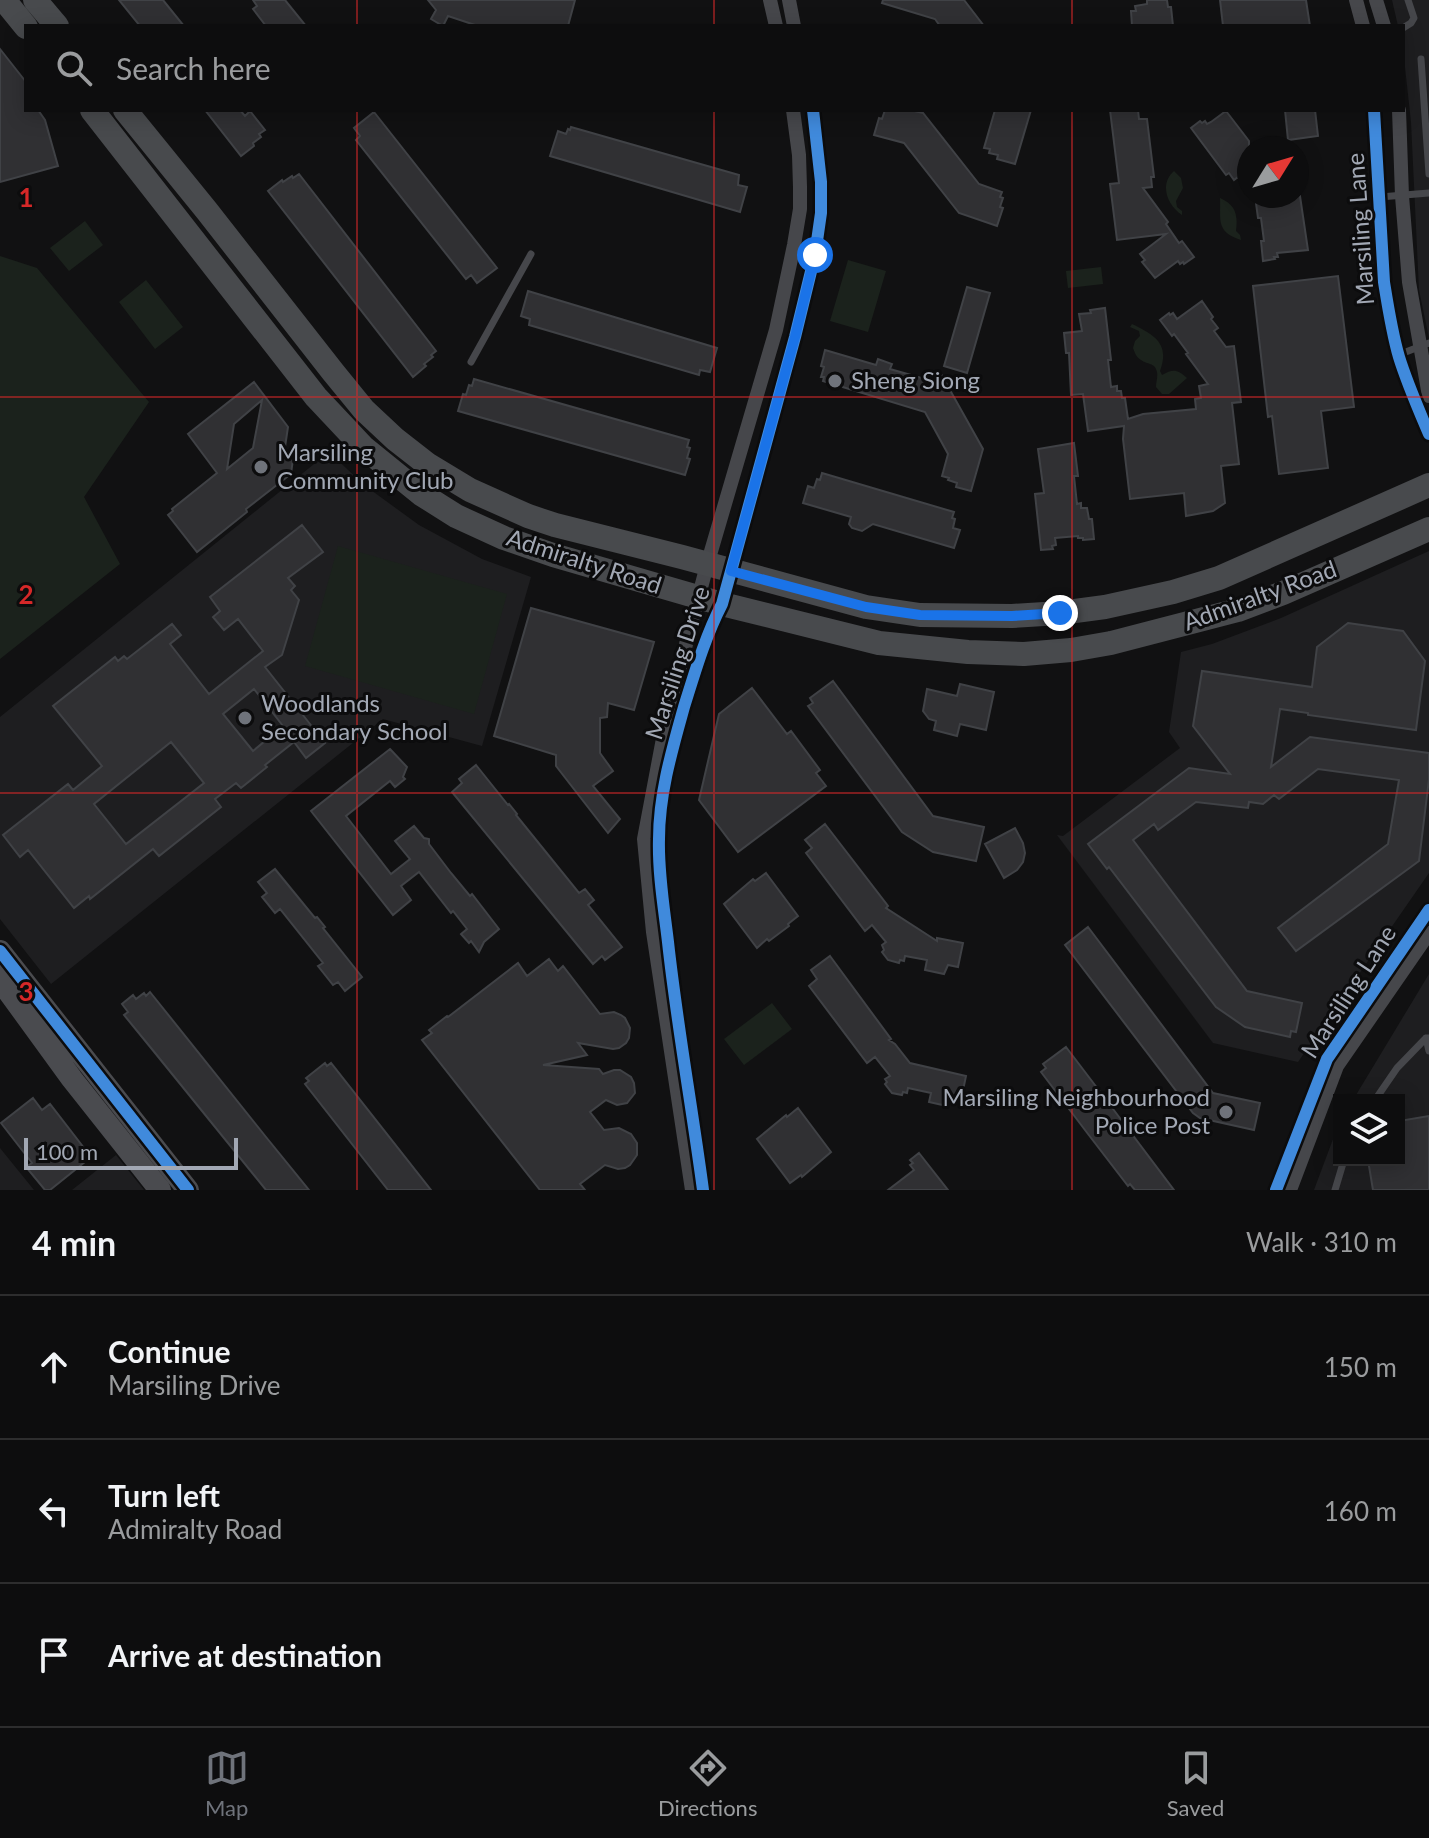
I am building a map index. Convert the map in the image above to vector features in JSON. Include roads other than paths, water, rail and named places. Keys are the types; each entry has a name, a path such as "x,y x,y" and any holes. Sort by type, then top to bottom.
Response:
{"main road":[{"path":"4,0 24,25"},
{"name":"Admiralty Road","path":"94,112 339,424 387,468 456,516 504,538 553,555 710,601 892,645 1024,654 1111,643 1238,610 1429,529"},
{"name":"Admiralty Road","path":"127,112 364,410 427,464 470,490 528,516 866,607 920,615 1012,616 1105,607 1219,578 1429,485"}],"street":[{"path":"770,0 776,24"},
{"path":"789,0 794,24"},
{"path":"1356,0 1362,24"},
{"path":"1376,0 1383,24"},
{"name":"Marsiling Drive","path":"692,1190 653,932 644,839 668,712 710,601 719,568 794,245 800,209 799,155 793,112"},
{"name":"Marsiling Drive","path":"703,1190 674,1000 659,837 666,774 710,627 710,601 795,337 815,255 821,213 821,182 813,112"},
{"name":"Marsiling Lane","path":"1374,112 1384,282 1398,355 1429,434"},
{"name":"Marsiling Lane","path":"1399,112 1409,282 1424,345 1429,396"},
{"name":"Marsiling Lane","path":"1290,1190 1337,1066 1429,910"},
{"name":"Marsiling Lane","path":"1276,1190 1327,1059 1362,1020 1429,933"},
{"path":"0,951 188,1190"},
{"path":"0,980 72,1079 160,1190"}],"lane":[{"path":"1405,27 1414,18 1408,0"},
{"path":"1421,59 1429,174"},
{"path":"1380,197 1429,193"},
{"path":"471,362 531,254"},
{"path":"776,330 795,337"},
{"path":"1398,355 1424,345"},
{"path":"1428,1038 1429,1051"},
{"path":"1379,1094 1397,1068 1428,1038"},
{"path":"1335,1190 1342,1166"}],"place":[{"name":"Sheng Siong","path":"835,381"},
{"name":"Marsiling Community Club","path":"261,467"},
{"name":"Woodlands Secondary School","path":"245,718"},
{"name":"Marsiling Neighbourhood Police Post","path":"1226,1112"}]}
